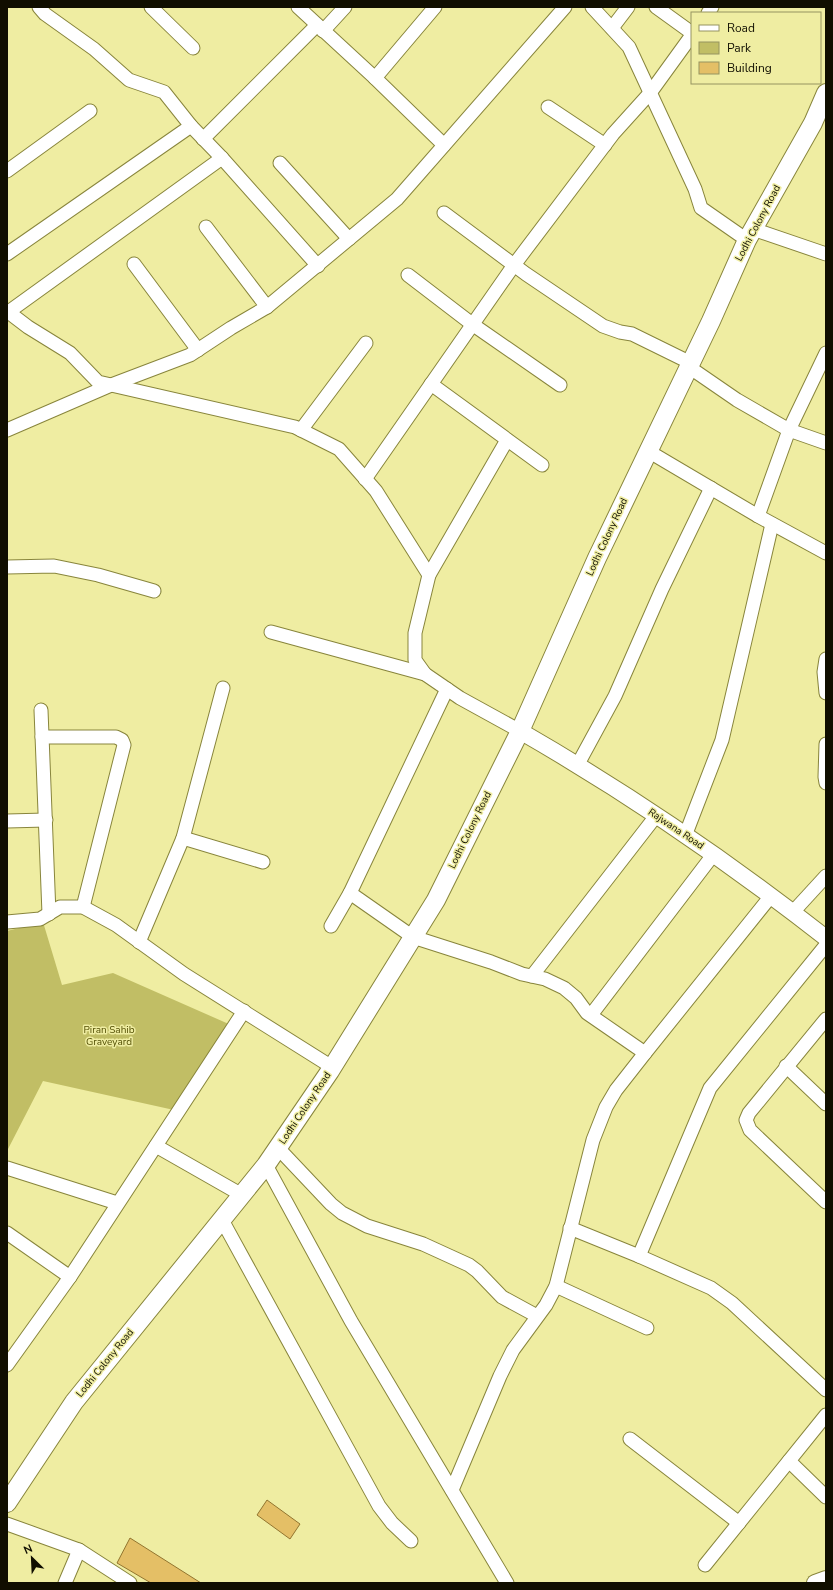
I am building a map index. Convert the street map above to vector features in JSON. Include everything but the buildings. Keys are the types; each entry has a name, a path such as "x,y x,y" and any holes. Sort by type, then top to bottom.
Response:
{"main road":[{"name":"Lodhi Colony Road","path":"8,1499 74,1402 266,1166 332,1067 436,900 520,731 597,558 711,321 750,234 813,123 826,93"}],"street":[{"path":"152,7 193,48"},
{"path":"298,7 444,145"},
{"path":"203,139 320,28 345,7"},
{"path":"374,78 436,7"},
{"path":"7,430 111,385 190,355 231,328 267,307 397,199 565,7"},
{"path":"592,7 629,47 695,189 701,208 750,234 826,254"},
{"path":"612,28 628,7"},
{"path":"656,7 691,33"},
{"path":"47,10 129,80 164,92 191,126 222,158 318,266"},
{"path":"365,478 514,265 605,145 650,93 691,35"},
{"path":"548,107 605,145"},
{"path":"7,171 90,111"},
{"path":"7,254 191,126"},
{"path":"222,158 8,312 28,327 70,352 98,382 295,427 339,449 376,491 429,575"},
{"path":"280,162 349,239"},
{"path":"444,213 514,265 603,326 620,332 632,334 690,365 738,400 789,430 826,443"},
{"path":"206,227 267,307"},
{"path":"134,264 198,350"},
{"path":"408,275 472,324 560,385"},
{"path":"301,430 366,343"},
{"path":"758,516 789,430 826,353"},
{"path":"431,384 542,465"},
{"path":"425,674 415,660 415,633 429,575 507,440"},
{"path":"648,451 758,516 826,553"},
{"path":"578,764 615,696 662,588 711,488"},
{"path":"685,836 722,740 772,524"},
{"path":"7,567 54,566 98,575 154,591"},
{"path":"271,632 425,674 460,698 520,731"},
{"path":"826,659 824,672 826,692"},
{"path":"139,942 183,838 223,688"},
{"path":"331,926 350,893 447,689"},
{"path":"42,710 48,914"},
{"name":"Rajwana Road","path":"520,731 578,764 656,816 771,896 826,938"},
{"path":"42,737 116,737 122,740 124,745 83,907"},
{"path":"826,744 826,778"},
{"path":"532,976 656,816"},
{"path":"7,821 46,820"},
{"path":"183,838 263,862"},
{"path":"591,1015 713,855"},
{"path":"793,912 826,876"},
{"path":"350,893 413,937 545,979 564,988 576,998 587,1013 645,1053"},
{"path":"452,1490 500,1376 513,1350 546,1305 556,1286 593,1140 600,1120 616,1090 771,896"},
{"path":"7,922 40,919 60,908 83,907 116,925 184,974 332,1067"},
{"path":"639,1256 710,1088 826,945"},
{"path":"7,1365 70,1277 244,1011"},
{"path":"826,1019 786,1066 747,1116 747,1124 750,1130 826,1202"},
{"path":"786,1066 826,1104"},
{"path":"156,1146 242,1195"},
{"path":"278,1148 331,1204 342,1213 367,1226 423,1244 469,1265 477,1271 502,1297 537,1316"},
{"path":"266,1166 351,1321 507,1583"},
{"path":"7,1168 117,1203"},
{"path":"222,1220 379,1506 392,1523 411,1541"},
{"path":"570,1228 639,1256 711,1288 724,1297 826,1390"},
{"path":"7,1233 70,1277"},
{"path":"556,1286 647,1328"},
{"path":"705,1565 826,1415"},
{"path":"630,1439 739,1523"},
{"path":"789,1461 826,1497"},
{"path":"7,1524 79,1550 130,1583"},
{"path":"65,1583 79,1550"},
{"path":"816,1583 826,1580"}],"green space":[{"name":"Piran Sahib Graveyard","path":"43,922 62,985 113,973 231,1025 174,1110 43,1081 7,1151 7,931"}]}
